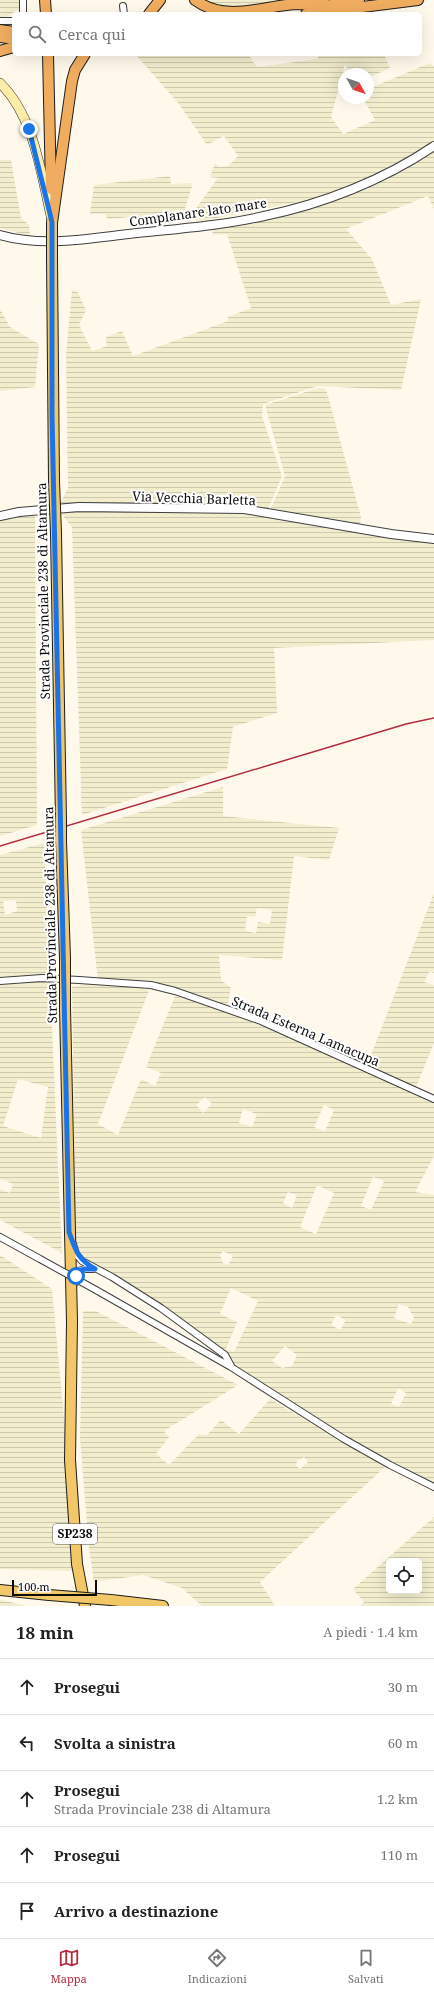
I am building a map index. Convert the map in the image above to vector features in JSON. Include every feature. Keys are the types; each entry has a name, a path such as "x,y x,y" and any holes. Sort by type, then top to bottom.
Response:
{"highway":[{"path":"151,12 160,0"},
{"path":"195,0 205,6 219,11 240,12 296,4 327,5"},
{"path":"280,12 359,0"},
{"path":"322,12 418,0"},
{"path":"0,30 12,32"},
{"path":"0,37 12,38"},
{"path":"0,51 12,48"},
{"path":"48,56 52,222"},
{"path":"52,222 72,82 75,70 84,56"}],"main road":[{"path":"0,84 18,105 29,129 52,222"},
{"name":"Strada Provinciale 238 di Altamura","path":"52,222 54,481 72,1322 70,1460 77,1564 85,1606"},
{"path":"0,1590 163,1606"}],"street":[{"path":"22,12 23,0"},
{"path":"123,6 124,12"},
{"path":"0,21 12,21"},
{"name":"Complanare lato mare","path":"0,236 33,241 67,241 214,224 265,216 327,199 357,187 387,173 434,146"},
{"name":"Via Vecchia Barletta","path":"0,516 19,512 79,507 244,509 391,534 434,539"},
{"name":"Strada Esterna Lamacupa","path":"0,981 42,978 79,980 151,985 175,991 261,1021 434,1098"},
{"path":"69,1232 76,1254 82,1261 112,1277 162,1308 225,1355 231,1367"},
{"path":"0,1237 231,1367 344,1439 390,1465 434,1487"},
{"path":"72,1322 76,1305 76,1276 78,1271 95,1269"}],"shaded area":[{"path":"0,0 23,0 19,9 4,18 0,18"},
{"path":"204,0 316,0 233,10"},
{"path":"137,56 249,56 257,67 317,59 319,56 385,56 390,68 374,75 374,68 347,68 345,64 344,68 338,68 338,90 331,117 343,134 375,120 366,104 374,104 374,86 430,63 434,66 434,141 421,150 362,181 308,200 196,222 197,207 218,178 210,177 215,163 219,167 228,166 238,156 224,136 207,145 179,104"},
{"path":"434,150 434,209 428,196 346,229 372,259 391,305 421,299 401,390 318,386 263,404 262,416 282,476 268,510 59,505 68,488 66,355 72,290 77,291 86,310 79,325 92,351 107,346 106,337 122,331 133,356 228,321 228,317 251,308 227,234 213,235 212,227 364,188"},
{"path":"0,160 11,160 21,218 29,225 30,236 0,228"},
{"path":"170,176 171,184 193,183 184,212 108,219 105,214 90,214 94,185"},
{"path":"0,309 10,327 39,344 35,387 0,391"},
{"path":"318,388 326,389 361,517 360,525 270,510 285,476 265,405"},
{"path":"59,510 252,512 434,541 434,640 274,648 277,713 233,727 227,769 82,815 72,528"},
{"path":"35,513 37,825 0,836 0,518"},
{"path":"223,787 223,816 339,828 329,860 294,856 282,960 219,955 221,980 231,988 227,1008 151,985 98,1124 118,1135 141,1079 155,1086 161,1073 146,1067 175,996 234,1015 366,1068 434,893 434,973 430,971 424,982 434,985 434,1043 416,1087 434,1095 434,1156 415,1192 434,1195 434,1491 231,1367 225,1355 161,1308 95,1269 76,1254 72,987 98,981 81,830","holes":["257,908 272,910 270,924 258,922 256,933 245,931 247,916 255,917","205,1097 212,1104 203,1113 196,1105","324,1105 334,1110 325,1131 314,1127","243,1109 257,1114 252,1127 239,1123","373,1177 384,1181 371,1210 361,1206","317,1185 334,1193 316,1234 300,1227","288,1192 297,1195 292,1208 283,1203","223,1251 233,1256 228,1265 223,1263 220,1255","231,1288 258,1301 234,1352 226,1349 237,1322 220,1314","399,1304 408,1307 414,1318 411,1324 394,1318","336,1315 346,1320 340,1330 331,1325","285,1346 297,1355 292,1366 282,1368 272,1361","398,1388 406,1393 399,1407 391,1404"]},
{"path":"44,843 62,1253 0,1220 0,1189 10,1193 13,1184 1,1179 0,1180 0,855","holes":["16,900 17,911 5,915 3,901","18,1079 48,1087 41,1138 3,1126"]},
{"path":"0,1255 52,1289 68,1462 75,1571 0,1569"},
{"path":"83,1311 96,1311 238,1385 164,1431 169,1437 156,1454 169,1465 199,1434 207,1435 221,1420 239,1434 270,1399 385,1467 260,1582 275,1606 202,1606 182,1588 143,1575 94,1582 89,1548 80,1438","holes":["304,1457 308,1462 300,1469 296,1465 297,1461"]},
{"path":"434,1517 434,1606 360,1606 364,1602 353,1589 386,1560 386,1594 422,1594 422,1558 388,1558"},
{"path":"0,1600 28,1606 0,1606"}],"railway":[{"path":"0,846 406,724 434,718"}],"route":[{"path":"29,129 52,222 52,414 65,958 69,1232 76,1254 82,1261 95,1269 78,1271 76,1276"}]}
